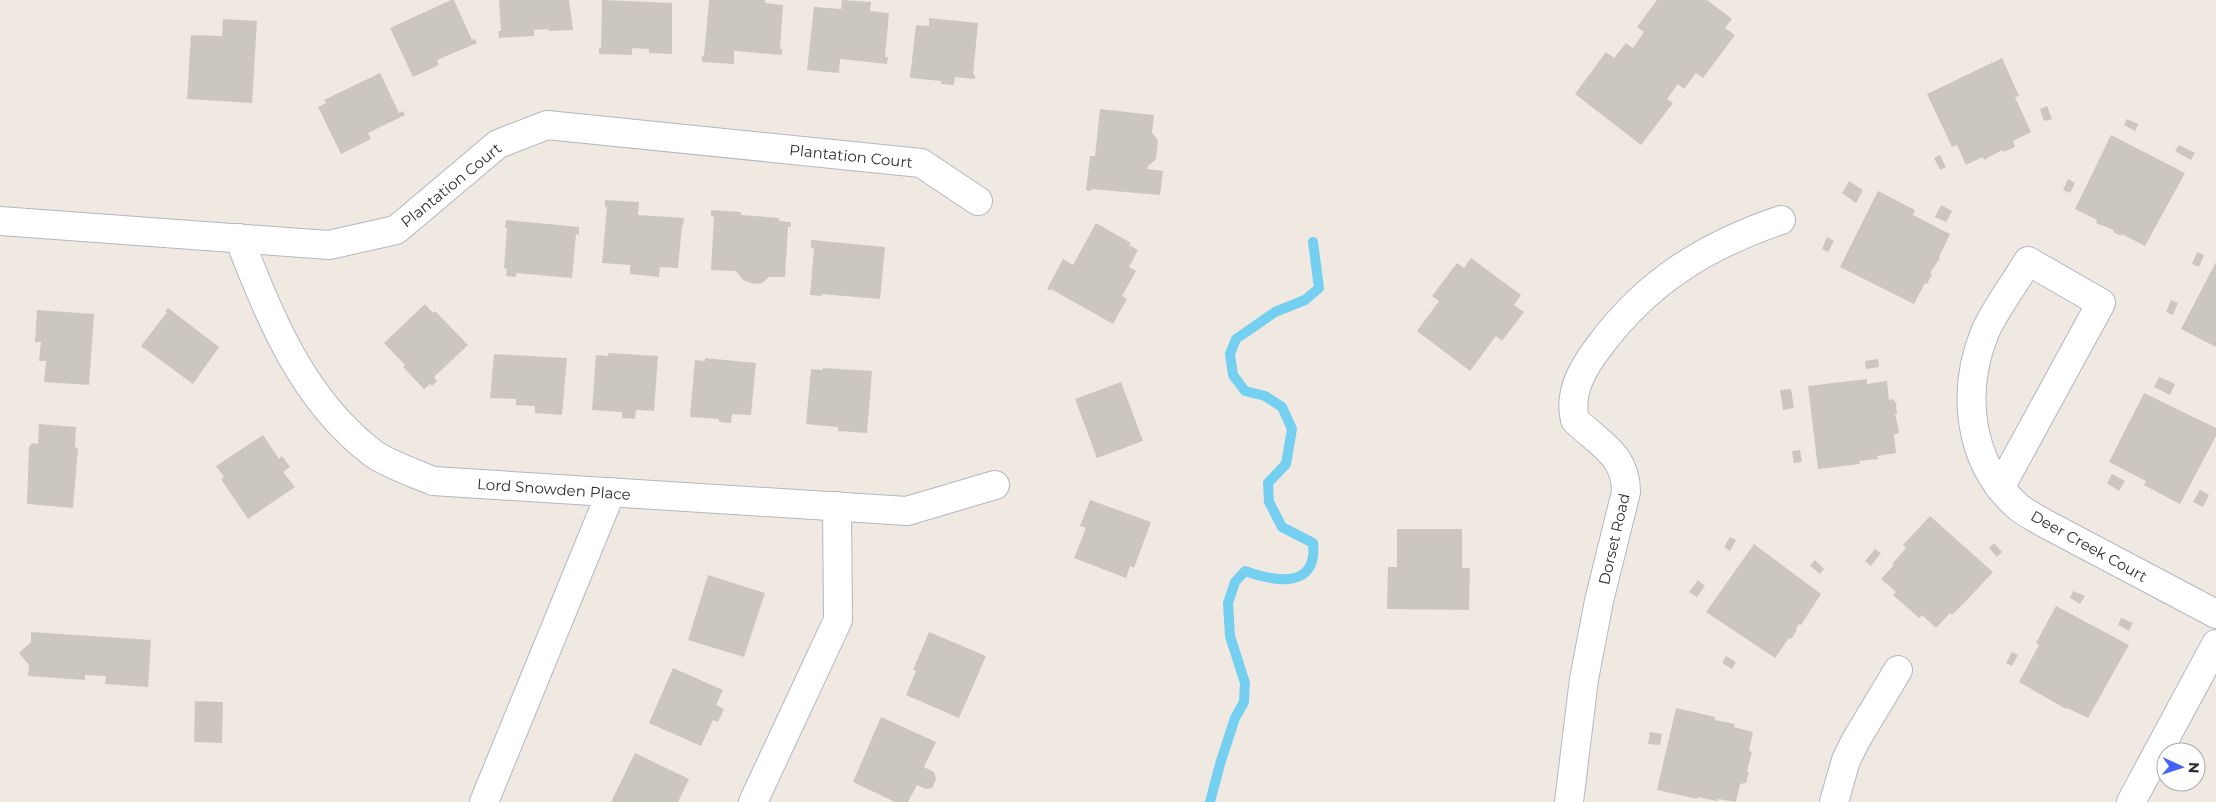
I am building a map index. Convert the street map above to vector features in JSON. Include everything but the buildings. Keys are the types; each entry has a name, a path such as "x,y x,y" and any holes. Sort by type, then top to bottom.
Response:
{"street":[{"name":"Plantation Court","path":"0,221 329,244 396,230 498,144 547,126 921,163 978,201"},
{"name":"Dorset Road","path":"1569,802 1584,679 1599,601 1626,492 1626,479 1623,467 1612,452 1575,420 1573,401 1581,373 1589,359 1627,311 1679,269 1720,244 1781,220"},
{"name":"Lord Snowden Place","path":"238,238 260,293 289,352 329,412 375,455 433,481 907,511 995,485"},
{"name":"Deer Creek Court","path":"2000,488 2101,303 2028,261 1986,330 1980,346 1973,379 1972,425 1987,469 2000,488 2017,506 2044,523 2216,614"},
{"path":"484,802 611,492"},
{"path":"753,802 838,620 837,506"},
{"path":"2130,802 2216,644"},
{"path":"1834,802 1846,760 1898,670"}],"waterway":[{"path":"1210,802 1235,718 1244,702 1245,683 1230,636 1228,603 1235,582 1245,571 1269,578 1281,579 1302,575 1309,568 1313,558 1313,543 1282,527 1269,502 1268,483 1286,464 1292,429 1282,407 1265,396 1245,391 1233,375 1230,354 1236,339 1275,312 1305,300 1319,288 1313,242"}]}
